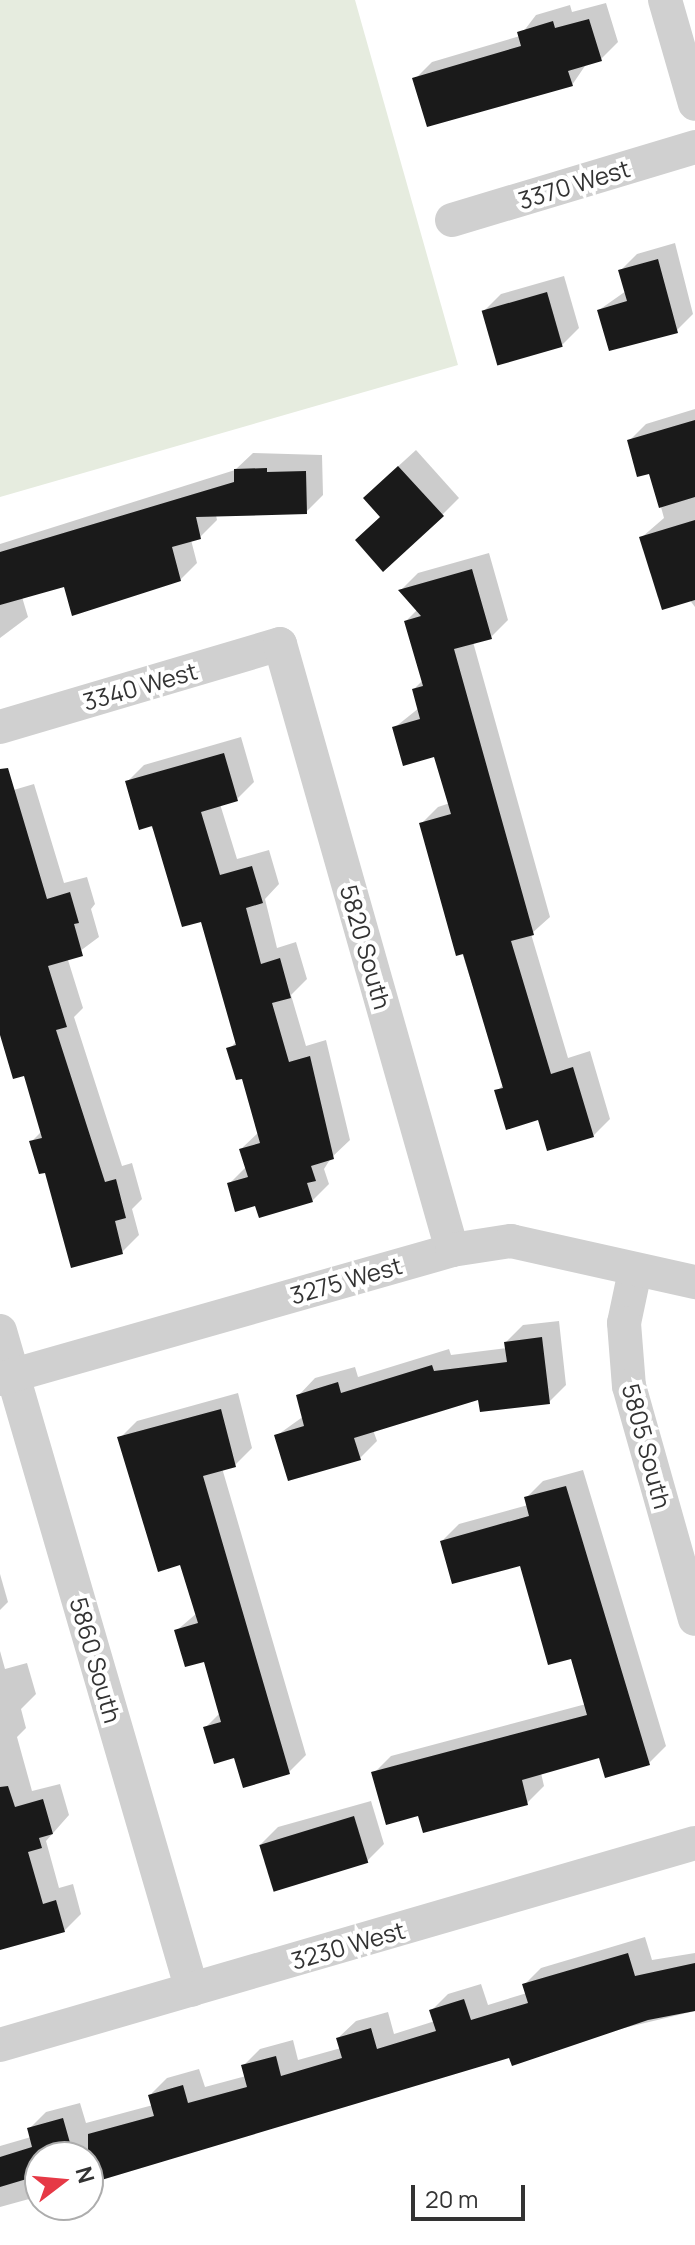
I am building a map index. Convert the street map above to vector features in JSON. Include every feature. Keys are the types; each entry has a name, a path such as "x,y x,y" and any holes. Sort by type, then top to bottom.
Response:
{"street":[{"path":"665,0 695,104"},
{"name":"3370 West","path":"452,220 695,147"},
{"name":"3340 West","path":"0,727 280,644"},
{"name":"5820 South","path":"280,644 452,1250"},
{"name":"3275 West","path":"7,1377 452,1250 511,1241 569,1250 635,1271 695,1282"},
{"name":"5805 South","path":"635,1271 624,1323 629,1386 695,1619"},
{"name":"5860 South","path":"0,1331 7,1377 192,1990"},
{"name":"3230 West","path":"0,2045 695,1843"}],"shaded area":[{"path":"0,0 355,0 458,365 0,497"}],"building":[{"path":"589,19 602,61 568,71 573,86 427,127 412,78 521,46 517,32 553,21 555,28"},
{"path":"658,259 678,333 609,351 597,310 627,301 618,270"},
{"path":"547,292 563,347 497,366 482,311"},
{"path":"695,420 695,497 659,508 649,474 637,477 627,440"},
{"path":"398,466 444,516 383,572 355,540 380,517 363,498"},
{"path":"267,468 267,472 306,471 307,514 196,517 201,539 172,547 181,581 72,616 64,587 0,605 0,552 234,482 234,469"},
{"path":"695,520 695,600 662,610 639,537"},
{"path":"472,569 492,639 454,649 534,935 511,941 551,1074 573,1067 594,1137 547,1151 538,1120 506,1130 494,1090 503,1088 463,954 456,956 419,823 451,814 434,757 403,766 392,727 420,719 412,689 423,686 404,621 421,616 398,590"},
{"path":"224,753 238,801 201,812 220,875 252,866 263,903 246,908 261,964 280,958 291,998 272,1003 289,1062 310,1056 334,1159 311,1166 316,1181 307,1183 313,1202 259,1218 255,1206 235,1212 227,1183 248,1177 239,1149 260,1143 242,1079 236,1080 226,1048 236,1045 201,922 182,927 152,826 139,830 125,781"},
{"path":"8,768 47,899 70,892 79,923 74,924 83,956 48,966 67,1027 56,1030 105,1182 116,1179 126,1218 115,1221 123,1254 71,1268 45,1173 39,1174 29,1141 42,1138 24,1076 13,1079 0,1035 0,769"},
{"path":"542,1337 550,1404 480,1412 478,1400 354,1438 361,1460 288,1481 274,1435 304,1426 296,1395 338,1382 341,1393 432,1365 434,1371 507,1362 504,1342"},
{"path":"221,1409 236,1467 203,1476 290,1774 243,1788 234,1758 214,1764 203,1727 221,1722 204,1662 185,1667 174,1630 198,1623 180,1565 158,1572 117,1437"},
{"path":"566,1486 650,1765 605,1778 599,1758 522,1780 528,1805 423,1833 418,1816 386,1825 371,1772 587,1715 571,1659 548,1665 520,1566 452,1584 440,1541 529,1516 524,1497"},
{"path":"8,1786 15,1807 43,1799 53,1834 39,1838 42,1848 28,1852 43,1904 56,1900 65,1932 0,1950 0,1787"},
{"path":"354,1816 368,1863 274,1892 259,1845"},
{"path":"628,1953 635,1976 695,1963 695,2011 648,2020 512,2066 509,2058 104,2179 104,2141 88,2141 88,2134 154,2116 148,2095 183,2085 188,2103 247,2087 241,2065 276,2056 281,2076 342,2058 336,2038 371,2028 377,2049 436,2031 429,2010 464,1999 471,2020 528,2003 522,1984"},
{"path":"63,2118 69,2141 30,2141 27,2128"},
{"path":"24,2150 24,2180 0,2187 0,2157"}]}
